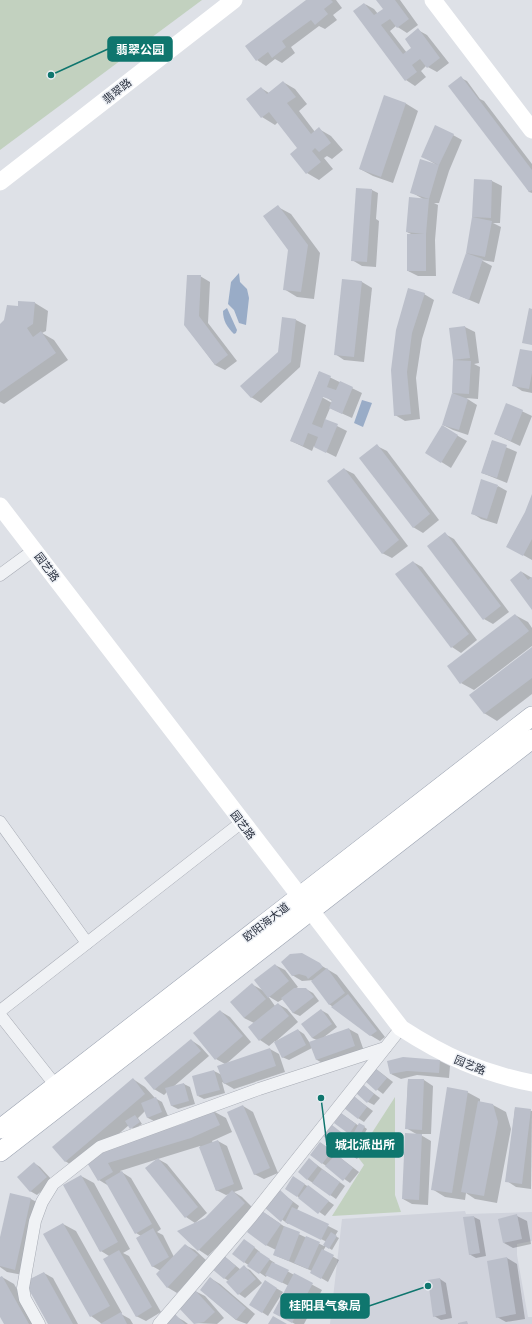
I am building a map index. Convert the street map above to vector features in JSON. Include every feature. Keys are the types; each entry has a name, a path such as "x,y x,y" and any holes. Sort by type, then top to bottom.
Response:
{"main road":[{"name":"欧阳海大道","path":"0,1152 305,904 532,716"},
{"name":"欧阳海大道","path":"0,1129 56,1086 532,739"}],"street":[{"name":"翡翠路","path":"0,182 234,0"},
{"path":"433,0 532,130"},
{"name":"园艺路","path":"0,506 401,1028 427,1045 479,1070 506,1078 532,1083"},
{"path":"0,575 34,550"},
{"path":"0,822 87,943"},
{"path":"0,1011 242,822"},
{"path":"0,1015 56,1086"},
{"path":"159,1324 251,1217 401,1028"},
{"path":"39,1324 25,1299 23,1288 35,1221 42,1202 53,1184 100,1147 259,1089 385,1048"}],"shaded area":[{"path":"465,1211 466,1214 532,1212 532,1241 517,1244 517,1255 528,1317 532,1317 532,1324 330,1324 342,1219"}],"green space":[{"path":"0,0 202,0 0,150"},
{"path":"395,1097 395,1195 401,1212 332,1216 364,1165 357,1156"}],"water":[{"path":"239,273 240,282 247,289 249,298 246,325 239,323 234,310 228,304 231,282"},
{"path":"227,308 237,330 234,334 227,326 224,318 223,311"},
{"path":"362,400 372,403 363,427 354,423"}],"building":[{"path":"306,0 331,0 333,2 324,9 328,14 315,25 311,20 282,41 286,47 272,58 268,52 256,61 245,46"},
{"path":"376,0 395,0 409,19 397,28 390,19 381,25 403,54 411,48 405,39 418,28 440,58 427,68 420,59 412,65 417,72 405,81 353,11 364,3 374,15 383,9"},
{"path":"461,76 532,170 532,190 529,192 448,86"},
{"path":"283,81 296,97 287,103 311,134 319,127 331,143 319,152 315,148 312,151 321,162 306,174 290,154 297,148 269,112 261,118 246,99 261,87 267,94"},
{"path":"384,95 406,103 381,177 359,169"},
{"path":"435,125 454,134 439,165 421,157"},
{"path":"420,159 439,165 429,199 410,193"},
{"path":"474,179 492,180 491,218 472,217"},
{"path":"356,188 372,189 367,262 351,261"},
{"path":"409,197 429,199 426,234 426,271 407,271 407,234 424,234 406,232"},
{"path":"278,205 308,245 301,292 283,290 288,250 263,216"},
{"path":"472,217 492,221 485,257 466,253"},
{"path":"466,253 483,259 469,300 452,293"},
{"path":"187,275 201,275 199,316 228,355 215,365 184,325"},
{"path":"342,279 362,281 354,357 334,355"},
{"path":"408,288 425,293 412,333 407,372 411,414 394,416 391,370 396,330"},
{"path":"18,301 35,302 33,324 27,328 33,337 41,331 56,353 0,392 0,324 4,320 7,305 18,306"},
{"path":"529,308 532,309 532,345 522,343"},
{"path":"282,317 296,319 291,362 251,398 240,386 278,352"},
{"path":"465,326 470,358 453,360 449,328"},
{"path":"520,349 532,351 532,373 529,389 512,386"},
{"path":"453,360 471,361 469,394 452,393"},
{"path":"319,371 331,376 327,387 336,390 340,381 353,387 342,414 329,408 332,400 323,397 312,424 322,428 325,419 338,424 326,453 314,447 318,437 308,433 303,446 290,441"},
{"path":"452,393 468,399 459,430 442,425"},
{"path":"506,403 523,410 511,441 494,434"},
{"path":"442,425 458,435 441,463 425,453"},
{"path":"492,440 507,445 497,478 481,473"},
{"path":"377,444 430,514 413,528 359,458"},
{"path":"344,468 399,540 382,554 327,481"},
{"path":"481,479 498,485 487,519 471,514"},
{"path":"532,494 532,539 523,556 506,547 525,512"},
{"path":"445,532 501,606 483,620 427,546"},
{"path":"413,561 469,634 451,648 395,574"},
{"path":"521,571 528,580 532,577 532,610 510,580"},
{"path":"515,614 529,631 460,684 447,666"},
{"path":"532,647 532,678 484,714 469,695"},
{"path":"302,953 320,963 323,967 308,979 306,976 299,974 292,976 281,962 290,954"},
{"path":"275,964 289,981 268,998 254,980"},
{"path":"327,968 345,993 329,1005 311,981"},
{"path":"252,983 266,999 244,1018 230,1002"},
{"path":"294,988 306,988 314,997 293,1013 281,998"},
{"path":"348,994 377,1031 370,1036 331,1007"},
{"path":"278,1003 289,1016 259,1041 248,1027"},
{"path":"321,1009 332,1024 312,1038 301,1024"},
{"path":"220,1010 243,1036 215,1060 193,1033"},
{"path":"349,1028 355,1046 316,1060 309,1042"},
{"path":"298,1029 306,1045 282,1058 274,1042"},
{"path":"191,1039 201,1051 154,1090 144,1078"},
{"path":"270,1048 276,1066 224,1084 217,1066"},
{"path":"403,1057 440,1060 439,1073 407,1071 390,1074 387,1061"},
{"path":"375,1068 387,1078 376,1091 365,1081"},
{"path":"214,1070 220,1090 197,1096 192,1076"},
{"path":"133,1078 145,1094 65,1162 52,1147"},
{"path":"408,1079 424,1079 422,1130 405,1129"},
{"path":"184,1083 189,1101 171,1106 165,1088"},
{"path":"364,1085 374,1094 367,1103 356,1093"},
{"path":"447,1087 468,1091 452,1193 431,1190"},
{"path":"354,1096 367,1107 358,1119 344,1108"},
{"path":"156,1097 162,1112 147,1118 141,1103"},
{"path":"478,1101 493,1104 498,1122 484,1196 461,1192"},
{"path":"243,1105 270,1168 254,1175 227,1112"},
{"path":"515,1107 531,1109 522,1184 505,1182"},
{"path":"213,1110 220,1125 191,1138 108,1163 113,1172 98,1181 86,1161 101,1150 185,1123"},
{"path":"341,1113 356,1124 349,1134 334,1123"},
{"path":"135,1115 140,1122 130,1129 125,1121"},
{"path":"359,1123 365,1126 358,1139 352,1136"},
{"path":"332,1125 346,1136 337,1147 323,1136"},
{"path":"405,1133 422,1134 419,1200 402,1199"},
{"path":"218,1140 234,1184 216,1191 199,1147"},
{"path":"320,1142 332,1151 322,1164 310,1155"},
{"path":"336,1154 353,1168 343,1181 325,1166"},
{"path":"158,1158 198,1207 185,1218 145,1168"},
{"path":"309,1158 318,1166 307,1180 298,1172"},
{"path":"34,1162 47,1177 30,1192 17,1177"},
{"path":"322,1169 340,1182 330,1196 312,1183"},
{"path":"122,1171 152,1224 135,1234 105,1181"},
{"path":"81,1175 118,1242 100,1252 63,1185"},
{"path":"293,1176 305,1184 297,1197 285,1189"},
{"path":"308,1185 329,1201 318,1214 298,1198"},
{"path":"279,1189 293,1202 281,1222 264,1207"},
{"path":"232,1190 245,1203 198,1251 177,1231 205,1218"},
{"path":"10,1193 31,1198 15,1270 0,1266 0,1237"},
{"path":"292,1207 329,1224 321,1240 285,1222"},
{"path":"262,1211 281,1224 266,1246 247,1232"},
{"path":"517,1214 522,1239 503,1243 498,1219"},
{"path":"474,1216 480,1253 469,1255 463,1217"},
{"path":"63,1223 110,1306 90,1317 43,1234"},
{"path":"284,1226 300,1232 289,1261 273,1255"},
{"path":"153,1228 169,1257 152,1267 136,1238"},
{"path":"331,1232 337,1236 329,1249 323,1245"},
{"path":"306,1236 320,1242 308,1269 294,1263"},
{"path":"244,1239 255,1247 244,1263 232,1254"},
{"path":"185,1244 198,1255 167,1288 156,1274"},
{"path":"322,1249 334,1255 321,1279 310,1273"},
{"path":"119,1250 152,1307 136,1317 103,1259"},
{"path":"258,1251 270,1259 259,1274 247,1266"},
{"path":"223,1255 236,1266 224,1279 212,1269"},
{"path":"507,1257 516,1314 496,1318 487,1261"},
{"path":"272,1262 289,1270 282,1283 265,1275"},
{"path":"244,1265 256,1279 238,1295 226,1282"},
{"path":"44,1272 73,1324 48,1324 28,1288 30,1279"},
{"path":"294,1273 313,1283 292,1323 273,1313"},
{"path":"2,1276 29,1324 4,1324 0,1317 0,1277"},
{"path":"210,1277 246,1308 236,1320 200,1290"},
{"path":"440,1278 446,1314 433,1317 428,1280"},
{"path":"265,1280 277,1288 262,1313 249,1305"},
{"path":"195,1290 215,1312 204,1322 194,1324 177,1306"},
{"path":"121,1312 127,1324 100,1324"},
{"path":"175,1314 185,1324 166,1324"},
{"path":"273,1316 287,1324 268,1324"},
{"path":"467,1321 468,1324 458,1324 458,1323"}],"place":[{"name":"翡翠公园","path":"51,75"},
{"name":"城北派出所","path":"321,1098"},
{"name":"桂阳县气象局","path":"428,1286"}]}
